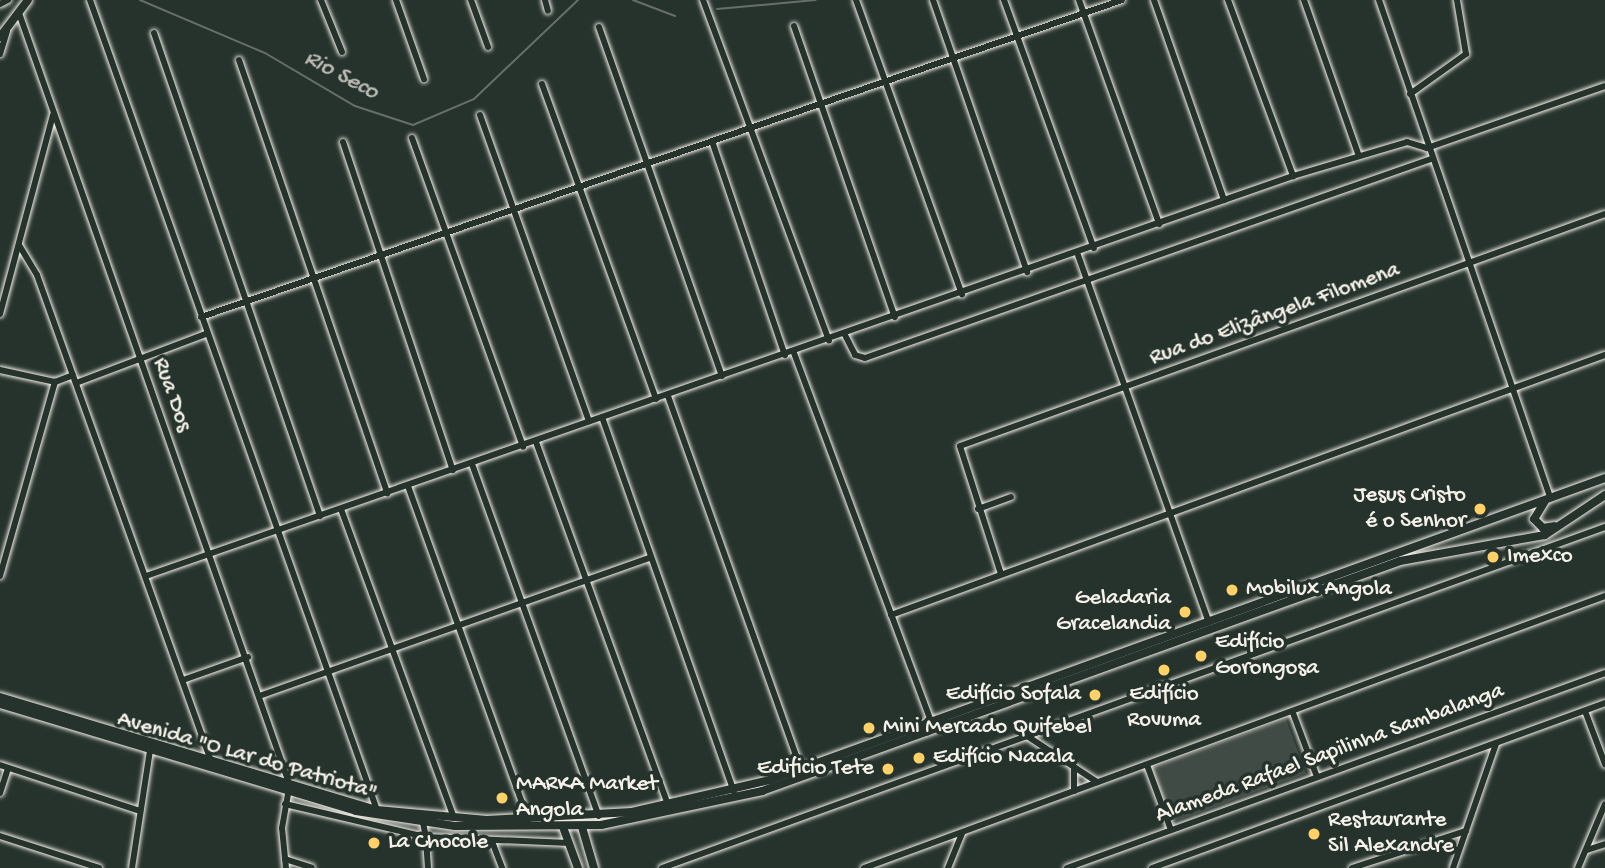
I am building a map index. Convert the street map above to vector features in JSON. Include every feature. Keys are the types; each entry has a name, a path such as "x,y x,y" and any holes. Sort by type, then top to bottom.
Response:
{"main road":[{"path":"0,37 28,0"},
{"name":"Avenida \"O Lar do Patriota\"","path":"0,697 212,763 289,791 377,810 454,818 528,820 599,816 734,792 1605,478"},
{"name":"Avenida \"O Lar do Patriota\"","path":"0,705 289,791 423,823 582,827 673,814 762,791 1383,566 1535,538 1605,495"},
{"path":"1550,497 1535,513 1538,524 1548,528 1573,516"},
{"path":"563,827 578,868"},
{"path":"582,827 594,868"}],"street":[{"path":"0,4 8,0"},
{"path":"90,0 206,334 377,810"},
{"path":"321,0 342,52"},
{"path":"396,0 424,79"},
{"path":"471,0 488,47"},
{"path":"545,0 548,11"},
{"path":"703,0 829,340"},
{"path":"856,0 962,294"},
{"path":"933,0 1027,272"},
{"path":"1004,0 1094,248"},
{"path":"1079,0 1159,224"},
{"path":"201,317 514,214 1122,0"},
{"path":"1154,0 1224,200"},
{"path":"1228,0 1293,176"},
{"path":"1304,0 1359,156"},
{"path":"1379,0 1427,148 1550,497"},
{"path":"1410,94 1466,54 1458,2 1468,0"},
{"name":"Rua Dos","path":"19,13 139,362 262,695 289,791"},
{"path":"794,26 895,317"},
{"path":"599,27 722,376"},
{"path":"0,54 7,29"},
{"path":"154,33 320,516"},
{"path":"239,60 387,493"},
{"path":"542,84 656,399"},
{"path":"146,576 523,447 589,421 1078,255 1293,176 1407,142 1427,148 1605,86"},
{"path":"0,314 53,113"},
{"path":"480,115 589,421"},
{"path":"412,138 523,447"},
{"path":"344,142 453,470"},
{"path":"713,144 785,355"},
{"path":"845,335 855,355 864,358 1087,282 1431,159"},
{"name":"Rua do Elizângela Filomena","path":"978,509 958,449 1605,214"},
{"path":"19,245 37,275 212,763"},
{"path":"1078,255 1123,388 1209,622"},
{"path":"76,383 139,362 206,334"},
{"path":"794,353 931,722"},
{"path":"891,615 1605,355"},
{"path":"0,370 55,382 73,375"},
{"path":"0,576 55,382"},
{"path":"668,396 802,769"},
{"path":"602,417 649,558 734,792"},
{"path":"536,442 668,805"},
{"path":"472,464 599,816"},
{"path":"408,486 528,820"},
{"path":"1001,574 978,509 1011,497"},
{"path":"341,509 454,818"},
{"path":"662,868 1605,527"},
{"path":"262,695 649,558"},
{"path":"864,868 1293,713 1605,596"},
{"path":"183,680 248,657"},
{"name":"Alameda Rafael Sapilinha Sambalanga","path":"1068,868 1605,673"},
{"name":"Alameda Rafael Sapilinha Sambalanga","path":"1152,868 1605,704"},
{"path":"1585,711 1605,764"},
{"path":"1293,713 1317,777"},
{"path":"1027,736 1097,782"},
{"path":"1453,868 1496,744"},
{"path":"132,868 150,751"},
{"path":"0,765 139,811"},
{"path":"1147,765 1171,830"},
{"path":"1073,791 1074,767"},
{"path":"0,793 8,768"},
{"path":"286,868 285,804 289,791"},
{"path":"285,804 426,836 493,844 569,843"},
{"path":"1578,868 1605,804"},
{"path":"423,823 428,868"},
{"path":"1352,868 1466,831"},
{"path":"948,868 962,834"},
{"path":"0,836 99,868"},
{"path":"493,844 502,868"},
{"path":"1586,850 1605,844"},
{"path":"285,859 312,868"}],"shaded area":[{"path":"1286,719 1306,774 1171,822 1152,768"}],"waterway":[{"name":"Rio Seco","path":"140,0 265,53 355,106 413,125 474,99 578,0"},
{"name":"Rio Seco","path":"633,0 675,16"},
{"name":"Rio Seco","path":"717,9 816,0"}],"place":[{"name":"Jesus Cristo é o Senhor","path":"1480,509"},
{"name":"Imexco","path":"1493,557"},
{"name":"Mobilux Angola","path":"1232,590"},
{"name":"Geladaria Gracelandia","path":"1185,612"},
{"name":"Edifício Gorongosa","path":"1201,656"},
{"name":"Edifício Rovuma","path":"1164,670"},
{"name":"Edifício Sofala","path":"1095,695"},
{"name":"Mini Mercado Quifebel","path":"869,728"},
{"name":"Edifício Nacala","path":"919,758"},
{"name":"Edificio Tete","path":"888,769"},
{"name":"MARKA Market Angola","path":"502,798"},
{"name":"Restaurante Sil Alexandre","path":"1314,834"},
{"name":"La Chocole","path":"374,843"}]}
